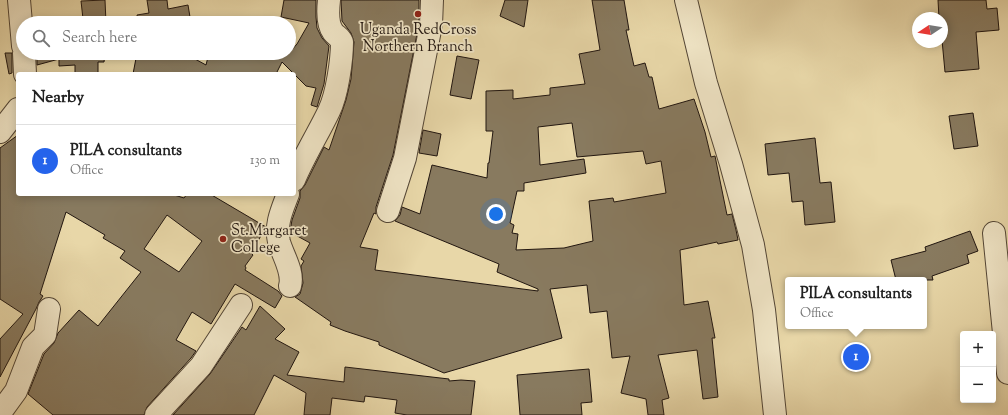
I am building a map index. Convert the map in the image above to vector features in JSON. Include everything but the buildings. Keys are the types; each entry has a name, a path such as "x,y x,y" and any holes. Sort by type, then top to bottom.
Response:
{"street":[{"path":"19,0 20,16"},
{"path":"296,175 330,110 336,90 342,42 334,33 330,24 329,0"},
{"path":"388,210 405,158 431,25 432,0"},
{"path":"686,0 706,83 731,164 753,245 764,310 775,415"},
{"path":"24,60 25,72"},
{"path":"0,132 16,112"},
{"path":"287,196 279,216 278,226 279,241 292,274 290,286"},
{"path":"994,233 1004,298 1008,373"},
{"path":"156,415 201,366 241,305"},
{"path":"0,413 16,392 33,347 45,335 49,309"}],"place":[{"name":"Uganda RedCross Northern Branch","path":"418,14"},
{"name":"St.Margaret College","path":"223,239"},
{"name":"PILA consultants","path":"856,357"}]}
